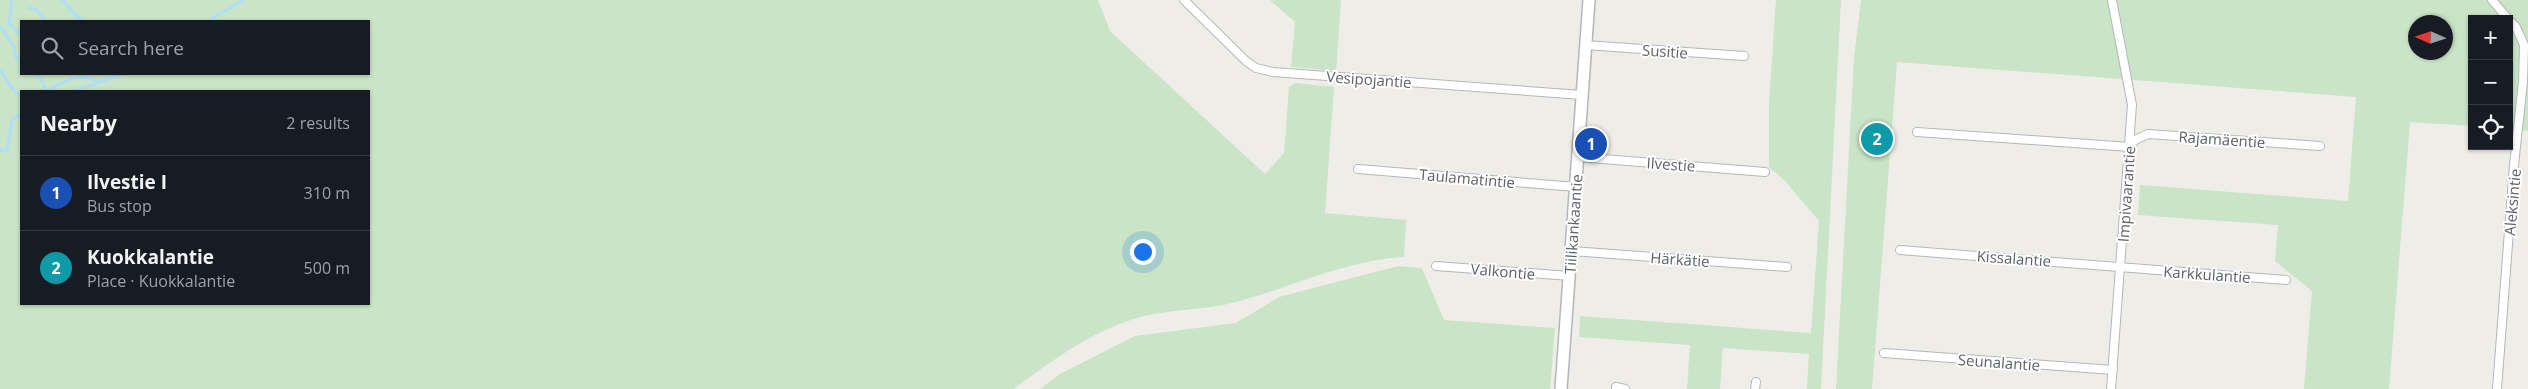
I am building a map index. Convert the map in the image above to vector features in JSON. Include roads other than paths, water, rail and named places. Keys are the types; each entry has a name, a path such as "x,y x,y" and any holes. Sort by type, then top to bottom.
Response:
{"street":[{"name":"Vesipojantie","path":"1184,0 1246,61 1256,68 1273,72 1582,95"},
{"name":"Tiilikankaantie","path":"1561,389 1589,0"},
{"name":"Impivaarantie","path":"2111,389 2124,267 2132,105 2112,0"},
{"name":"Aleksintie","path":"2492,0 2505,15"},
{"name":"Aleksintie","path":"2497,389 2514,166 2523,82 2524,45 2513,24"},
{"name":"Susitie","path":"1585,45 1744,56"},
{"path":"1917,132 2130,147"},
{"name":"Rajamäentie","path":"2130,147 2135,140 2148,134 2320,146"},
{"name":"Ilvestie","path":"1578,157 1765,172"},
{"name":"Taulamatintie","path":"1358,169 1576,187"},
{"name":"Kissalantie","path":"1900,250 2124,267"},
{"name":"Härkätie","path":"1572,251 1787,267"},
{"name":"Valkontie","path":"1436,266 1570,276"},
{"name":"Karkkulantie","path":"2124,267 2286,280"},
{"name":"Seunalantie","path":"1884,353 2113,370"},
{"path":"1616,386 1625,389"}],"waterway":[{"path":"12,0 9,24 20,34"},
{"path":"63,0 71,11 82,20"},
{"path":"210,20 243,0"},
{"path":"29,8 36,9 45,20"},
{"path":"0,27 14,46 16,57 20,61"},
{"path":"0,70 11,87 20,96"},
{"path":"35,75 41,78 46,90"},
{"path":"77,90 119,75"},
{"path":"49,90 65,81 79,77 93,79 99,83"},
{"path":"0,150 7,151 12,120 20,115"}],"place":[{"name":"Kuokkalantie","path":"1877,139"},
{"name":"Ilvestie I","path":"1591,144"}]}
